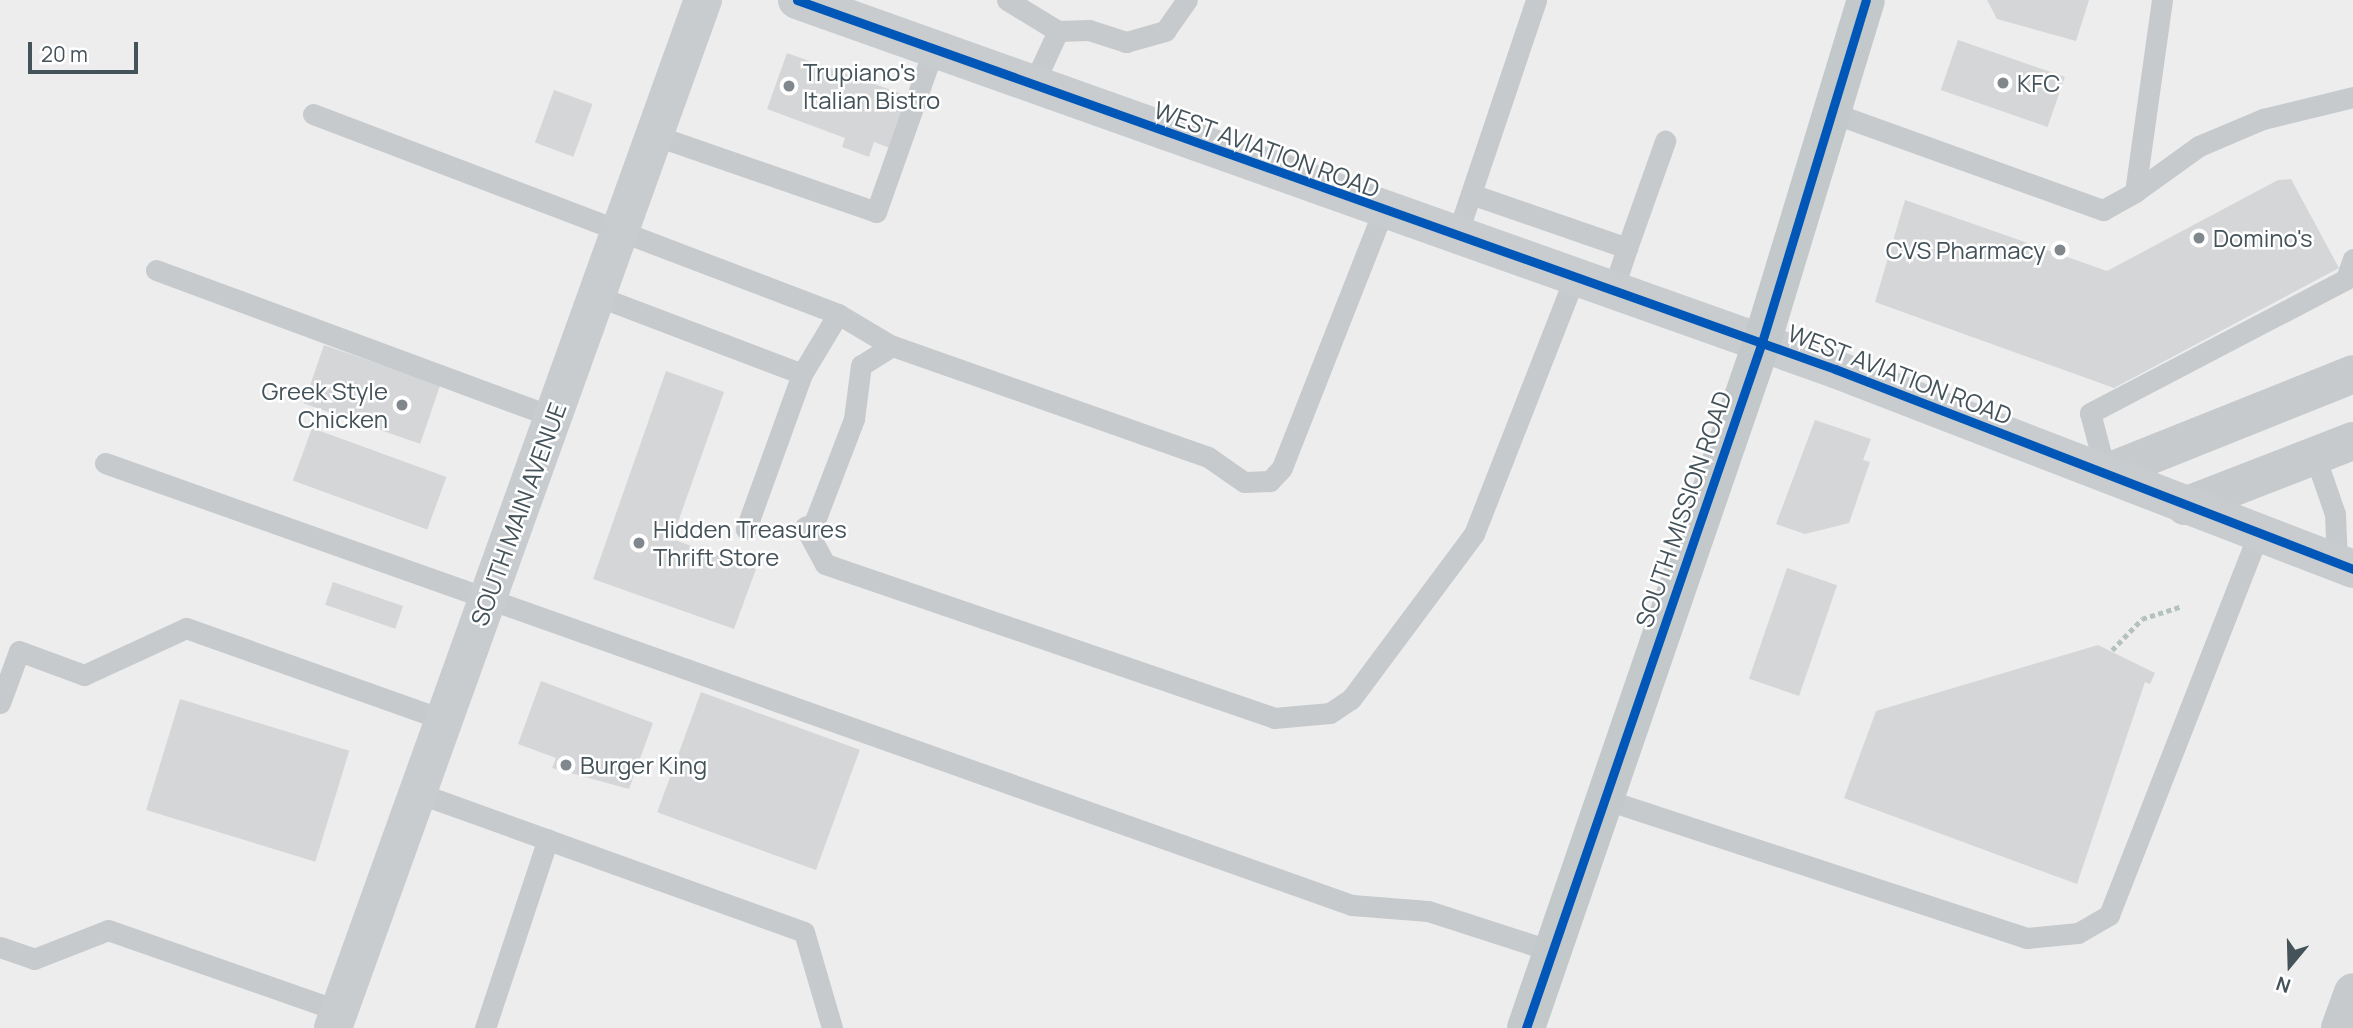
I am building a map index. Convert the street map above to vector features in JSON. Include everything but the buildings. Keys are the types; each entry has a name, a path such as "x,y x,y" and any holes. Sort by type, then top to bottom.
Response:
{"main road":[{"name":"SOUTH MISSION ROAD","path":"1526,1028 1762,342 1866,0"}],"street":[{"name":"SOUTH MAIN AVENUE","path":"336,1020 703,0"},
{"name":"WEST AVIATION ROAD","path":"797,0 1456,238 1762,342 2258,534 2348,562"},
{"path":"2106,473 2353,374"},
{"path":"2185,506 2353,441"},
{"path":"2340,1028 2353,992"}],"lane":[{"path":"1007,0 1058,30 1089,30 1126,43 1165,31 1187,0"},
{"path":"1456,238 1536,0"},
{"path":"2136,192 2162,0"},
{"path":"1033,85 1058,30"},
{"path":"654,135 876,212 934,48"},
{"path":"1833,113 2103,210 2225,135 2263,118 2353,97"},
{"path":"313,114 622,227 838,314 892,346 1208,457 1244,482 1270,481 1282,468 1383,211"},
{"path":"1612,293 1665,141"},
{"path":"1471,194 1627,248"},
{"path":"2106,473 2090,412 2346,279 2353,259"},
{"path":"156,271 553,417"},
{"path":"892,346 861,365 854,419 814,523 805,527 825,564 1274,719 1330,713 1351,699 1474,534 1574,279"},
{"path":"597,296 802,374"},
{"path":"746,530 802,374 838,314"},
{"path":"2315,456 2348,562"},
{"path":"105,463 1352,905 1428,911 1552,951"},
{"path":"1604,799 2027,938 2078,933 2109,915 2258,534"},
{"path":"0,703 19,651 84,675 186,628 444,720"},
{"path":"418,793 804,932 832,1028"},
{"path":"485,1028 548,839"},
{"path":"0,947 34,959 108,930 336,1020"}],"path":[{"path":"2112,650 2142,619 2182,606"}],"cycle path":[{"path":"797,0 1835,369 2353,569"},
{"path":"1526,1028 1762,342 1866,0"}],"place":[{"name":"KFC","path":"2003,83"},
{"name":"Trupiano's Italian Bistro","path":"789,86"},
{"name":"Domino's","path":"2199,238"},
{"name":"CVS Pharmacy","path":"2060,250"},
{"name":"Greek Style Chicken","path":"402,405"},
{"name":"Hidden Treasures Thrift Store","path":"639,543"},
{"name":"Burger King","path":"566,765"}]}
